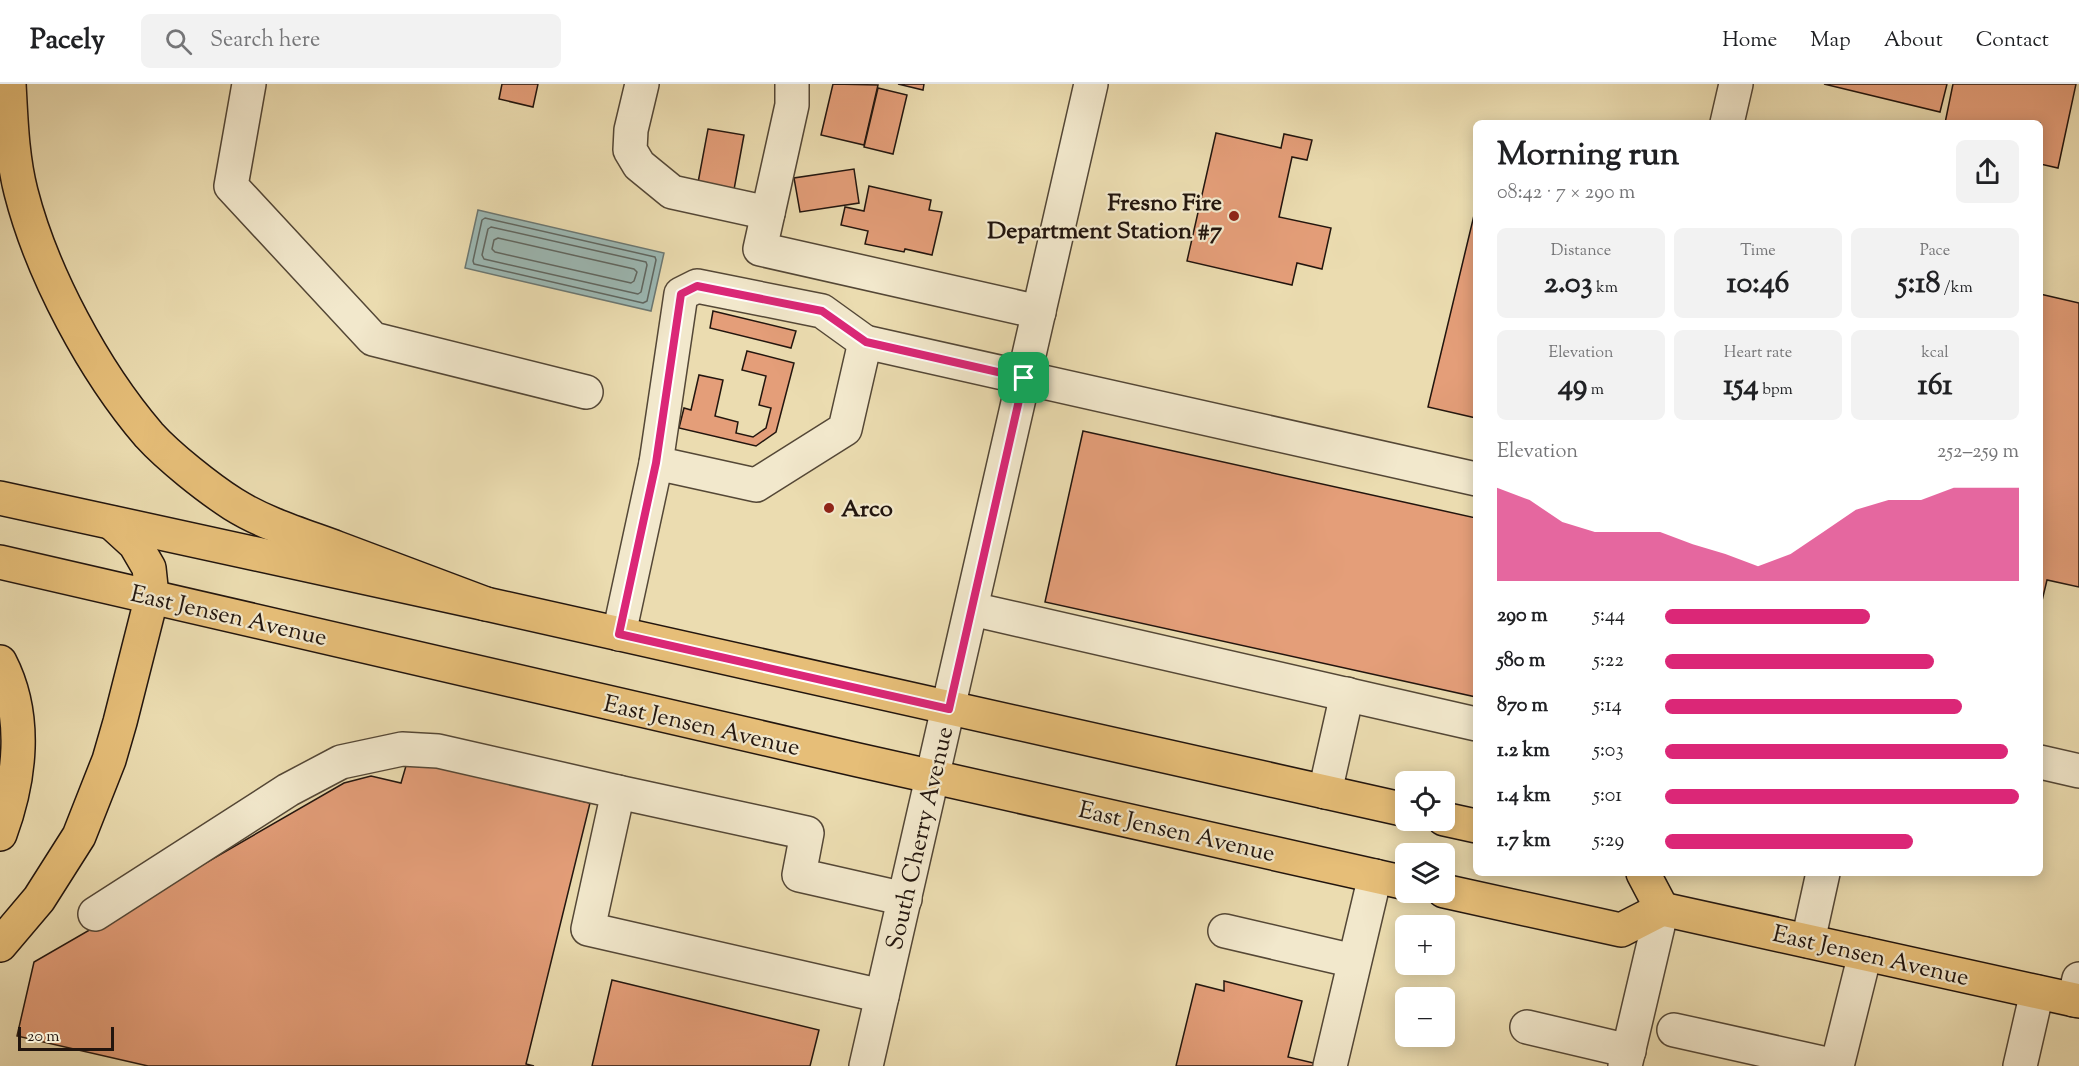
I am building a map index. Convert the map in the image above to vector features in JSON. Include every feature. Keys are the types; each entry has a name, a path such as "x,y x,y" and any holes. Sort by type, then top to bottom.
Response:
{"main road":[{"path":"9,84 12,137 20,190 36,241 56,287 83,338 125,405 151,437 233,503 273,525 486,604"},
{"path":"0,498 486,604 1395,808"},
{"path":"0,945 39,899 79,836 109,760 152,596 148,568 135,544 112,523"},
{"name":"East Jensen Avenue","path":"0,562 804,748 1390,879"},
{"path":"0,662 8,676 18,739 16,776 10,807 0,834"},
{"path":"1455,821 1473,825"},
{"path":"1455,893 1621,930 1662,909 1645,876"},
{"name":"East Jensen Avenue","path":"1662,909 2037,992 2077,994"}],"street":[{"path":"249,84 231,186 373,339 586,392"},
{"path":"642,84 631,130 630,150 639,165 672,192 768,213"},
{"path":"792,84 792,105 760,249 1039,312"},
{"name":"South Cherry Avenue","path":"866,1066 1091,84"},
{"path":"1728,120 1736,84"},
{"path":"619,634 656,463 681,294 697,286 822,311 866,342 1473,478"},
{"path":"656,463 756,485 845,429 866,342"},
{"path":"972,609 1473,723"},
{"path":"1325,792 1347,694"},
{"path":"94,914 288,790 341,762 402,749 438,751 807,833 799,875 905,899"},
{"path":"2043,763 2079,771"},
{"path":"618,792 588,929 882,996"},
{"path":"1808,941 1822,876"},
{"path":"1330,1066 1354,961 1390,879"},
{"path":"1527,1027 1627,1058 1662,909"},
{"path":"1225,931 1354,961"},
{"path":"1674,1030 1837,1066 1865,954"},
{"path":"2020,1066 2037,992"}],"water":[{"path":"478,210 664,253 651,311 465,268"}],"building":[{"path":"502,84 538,84 533,107 499,99"},
{"path":"833,84 878,85 864,145 821,135"},
{"path":"898,84 924,84 923,90"},
{"path":"1824,84 1947,84 1940,112"},
{"path":"1953,84 2076,84 2058,168 2043,165 2043,120 1946,120"},
{"path":"878,88 907,95 893,154 864,147"},
{"path":"708,129 744,135 733,195 697,188"},
{"path":"1216,133 1281,148 1284,134 1312,140 1307,160 1292,157 1279,217 1331,228 1322,269 1297,263 1292,285 1187,261"},
{"path":"854,169 859,203 800,212 794,178"},
{"path":"869,186 931,200 929,210 942,212 932,255 865,244 868,231 841,225 845,207 864,211"},
{"path":"1473,220 1473,417 1428,407"},
{"path":"2043,295 2079,303 2079,587 2047,580 2043,597"},
{"path":"713,311 796,331 791,348 710,328"},
{"path":"747,351 794,363 776,432 756,446 679,428 684,408 691,410 699,375 723,380 715,416 738,422 736,433 753,437 766,428 771,408 759,405 766,376 742,370"},
{"path":"1083,431 1473,517 1473,696 1045,602"},
{"path":"408,759 590,803 526,1064 534,1066 148,1066 17,1036 34,962 344,783 371,776 401,783"},
{"path":"612,980 819,1030 810,1066 592,1066"},
{"path":"1224,981 1302,1001 1288,1057 1326,1066 1176,1066 1196,984 1224,991"}],"place":[{"name":"Fresno Fire Department Station #7","path":"1234,216"},
{"name":"Arco","path":"829,508"}],"route":[{"path":"697,286 822,311 866,342 1024,378 949,709 619,634 656,463 681,294 697,286"}]}
